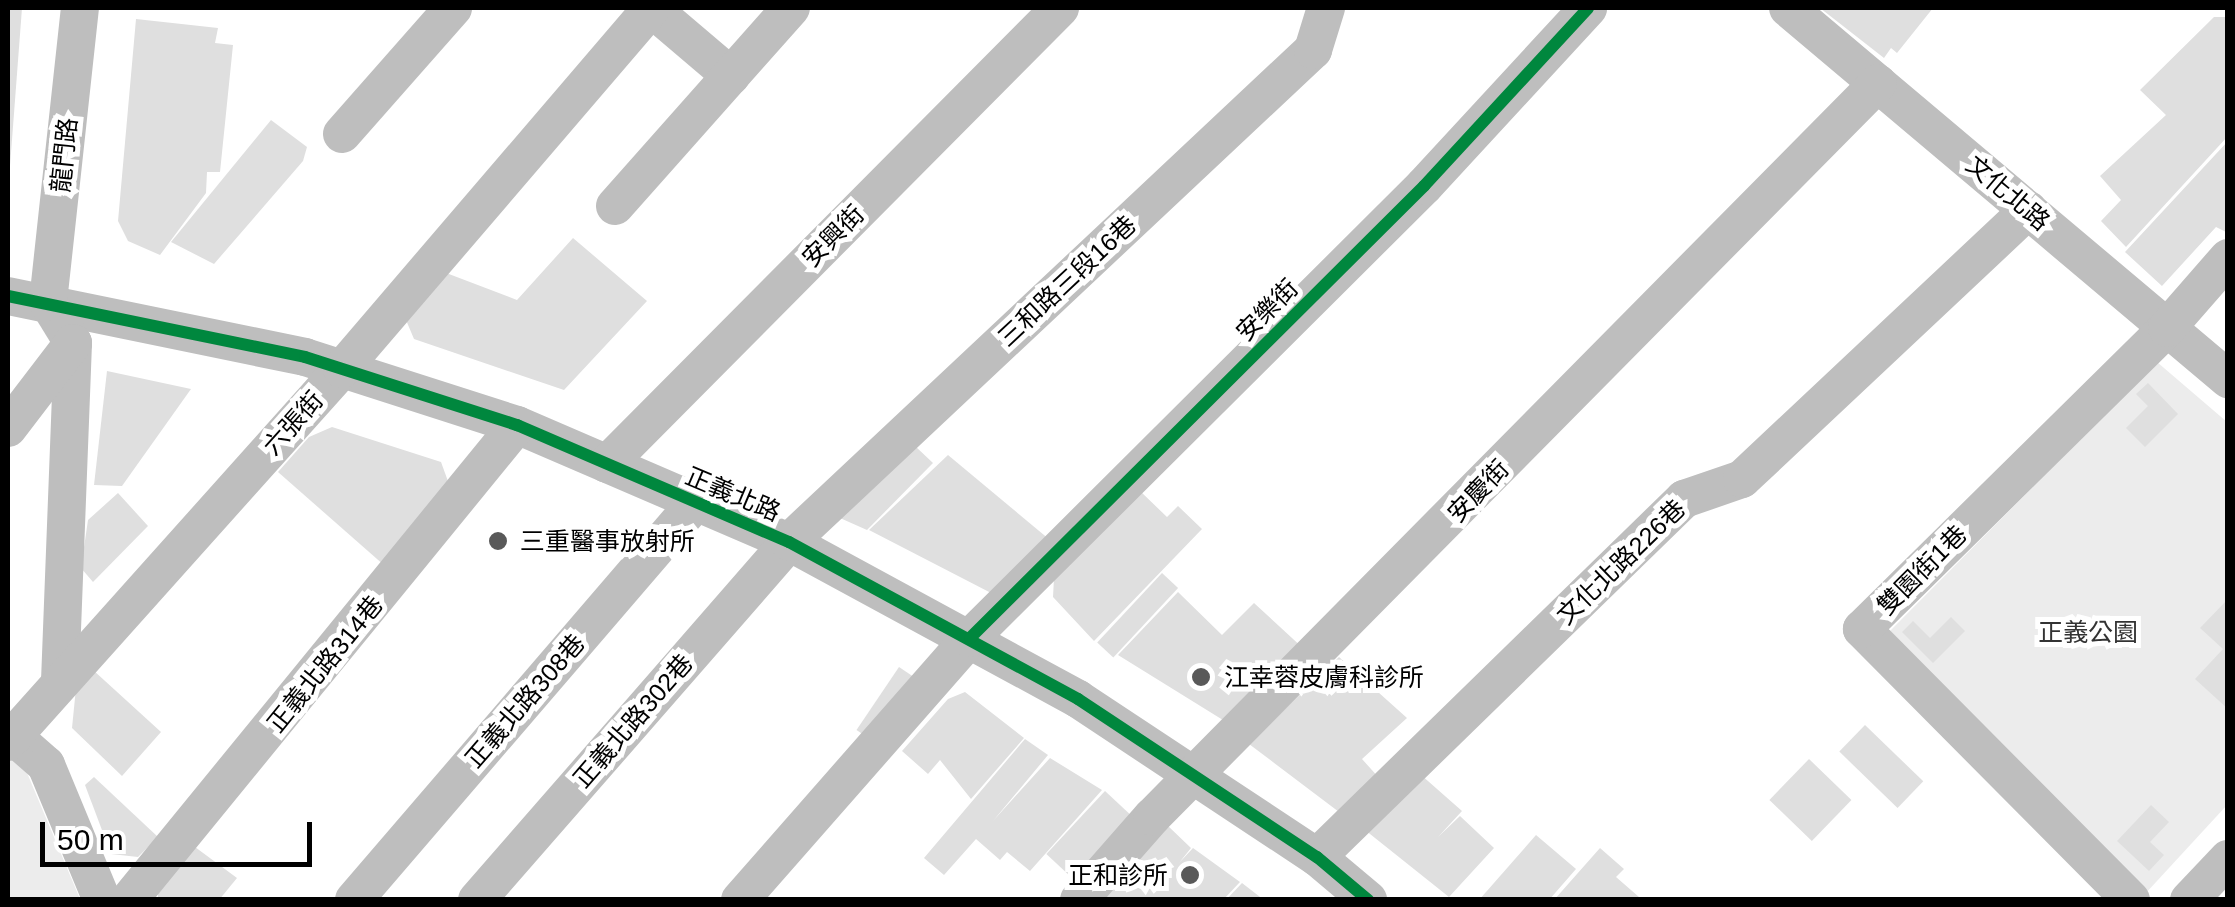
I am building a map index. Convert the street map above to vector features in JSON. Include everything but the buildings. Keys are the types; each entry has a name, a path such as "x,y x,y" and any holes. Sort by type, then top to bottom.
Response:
{"street":[{"name":"龍門路","path":"48,302 80,8"},
{"path":"342,134 453,8"},
{"path":"651,8 732,76"},
{"name":"六張街","path":"10,739 342,369 651,8"},
{"path":"614,206 791,8"},
{"name":"安興街","path":"607,464 1060,8"},
{"name":"三和路三段16巷","path":"790,542 1313,50 1326,8"},
{"name":"安樂街","path":"740,900 970,638 1424,186 1588,8"},
{"name":"文化北路","path":"1788,8 2228,379"},
{"name":"安慶街","path":"1079,900 1878,83"},
{"name":"文化北路226巷","path":"1317,857 1684,499 1742,479 2028,210"},
{"path":"2167,328 2228,258"},
{"name":"正義北路","path":"8,296 342,369 516,425 790,542 1078,699 1317,857 1368,900"},
{"path":"48,302 72,342 60,680"},
{"name":"雙園街1巷","path":"2131,900 1862,629 2167,328"},
{"path":"8,428 72,342"},
{"name":"正義北路314巷","path":"129,900 516,425"},
{"name":"正義北路308巷","path":"354,900 696,502"},
{"name":"正義北路302巷","path":"477,900 790,542"},
{"path":"10,739 46,765 102,900"},
{"path":"2189,900 2228,859"}],"green space":[{"name":"正義公園","path":"2157,362 2227,422 2227,805 2145,894 1890,631"},
{"path":"8,757 25,768 80,899 8,900"}],"cycle path":[{"path":"970,638 1424,186 1588,8"},
{"path":"8,296 305,357 517,425 789,542 1078,699 1317,857 1368,900"}],"place":[{"name":"三重醫事放射所","path":"498,541"},
{"name":"江幸蓉皮膚科診所","path":"1201,677"},
{"name":"正和診所","path":"1190,875"}]}
